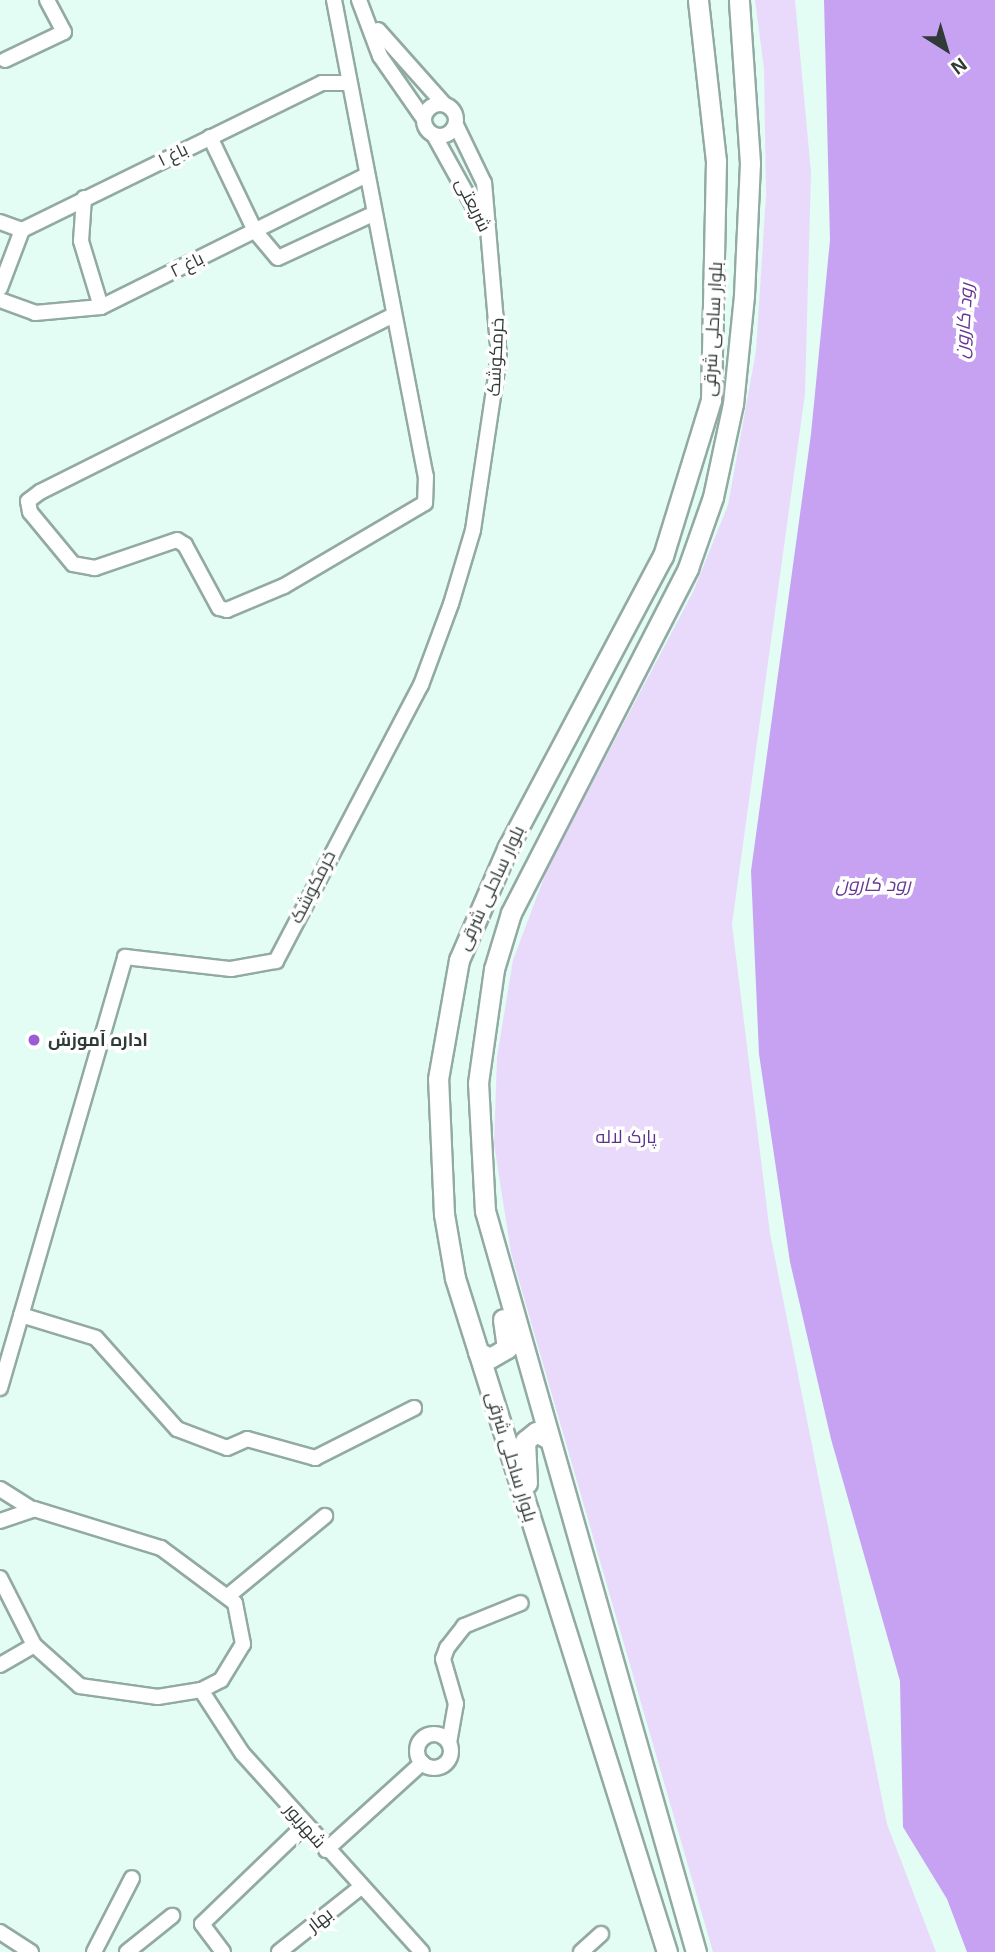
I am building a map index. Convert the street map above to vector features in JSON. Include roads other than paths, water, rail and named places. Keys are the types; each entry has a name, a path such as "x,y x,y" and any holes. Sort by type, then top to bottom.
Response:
{"main road":[{"name":"بلوار ساحلی شرقی","path":"667,1952 478,1352 444,1214 438,1079 444,1021 481,903 677,523 711,400 716,161 698,0"},
{"name":"بلوار ساحلی شرقی","path":"696,1952 485,1211 478,1083 494,969 511,914 703,534 733,404 750,163 739,0"},
{"path":"478,1352 497,1357 509,1341 484,1254 485,1211"},
{"path":"530,1521 525,1441 536,1432 549,1439"}],"street":[{"path":"2,58 64,32 47,0"},
{"path":"334,0 365,176 426,476 425,503 284,586 219,608 185,545 177,540 95,568 73,565 30,512 28,501 40,492 393,315"},
{"path":"359,0 380,56 434,135 447,135 456,125 454,112 388,49 368,0"},
{"name":"باغ ۱","path":"22,230 321,83 349,83"},
{"path":"424,119 430,107 444,104"},
{"name":"شریعتی","path":"456,125 484,183 491,241"},
{"name":"شریعتی","path":"434,135 491,241"},
{"path":"210,137 255,231 278,258 373,214"},
{"name":"باغ ۲","path":"0,300 35,313 101,307 365,176"},
{"path":"83,198 81,241 101,307"},
{"path":"0,222 22,230 0,288"},
{"name":"خرمکوشک","path":"0,1388 125,957 231,970 276,961 421,685 473,530 487,453 499,357 491,241"},
{"path":"21,1315 96,1338 177,1429 227,1448 247,1439 315,1458 414,1408"},
{"path":"0,1489 34,1510 161,1548 228,1596 243,1623 243,1644 228,1672 201,1690 158,1696 80,1686 34,1645 0,1578"},
{"path":"0,1521 19,1510 34,1510"},
{"path":"228,1596 325,1517"},
{"path":"422,1763 442,1766 449,1743 456,1704 443,1659 447,1648 464,1626 521,1603"},
{"path":"0,1665 34,1645"},
{"name":"شهریور","path":"201,1690 242,1753 326,1850 422,1952"},
{"path":"422,1763 418,1746 424,1737 435,1734 449,1743"},
{"path":"326,1850 422,1763"},
{"path":"223,1952 202,1924 304,1825"},
{"path":"94,1952 132,1878"},
{"name":"بهار","path":"279,1952 361,1887"},
{"path":"127,1952 172,1916"},
{"path":"0,1932 31,1952"},
{"path":"581,1952 601,1934"}],"water":[{"name":"رود کارون","path":"824,0 995,0 995,1952 967,1952 947,1899 903,1827 900,1681 831,1439 790,1262 759,1054 751,871 811,434 830,240"}],"place":[{"name":"اداره آموزش","path":"34,1040"}],"park label":[{"name":"پارک لاله","path":"626,1137"}]}
